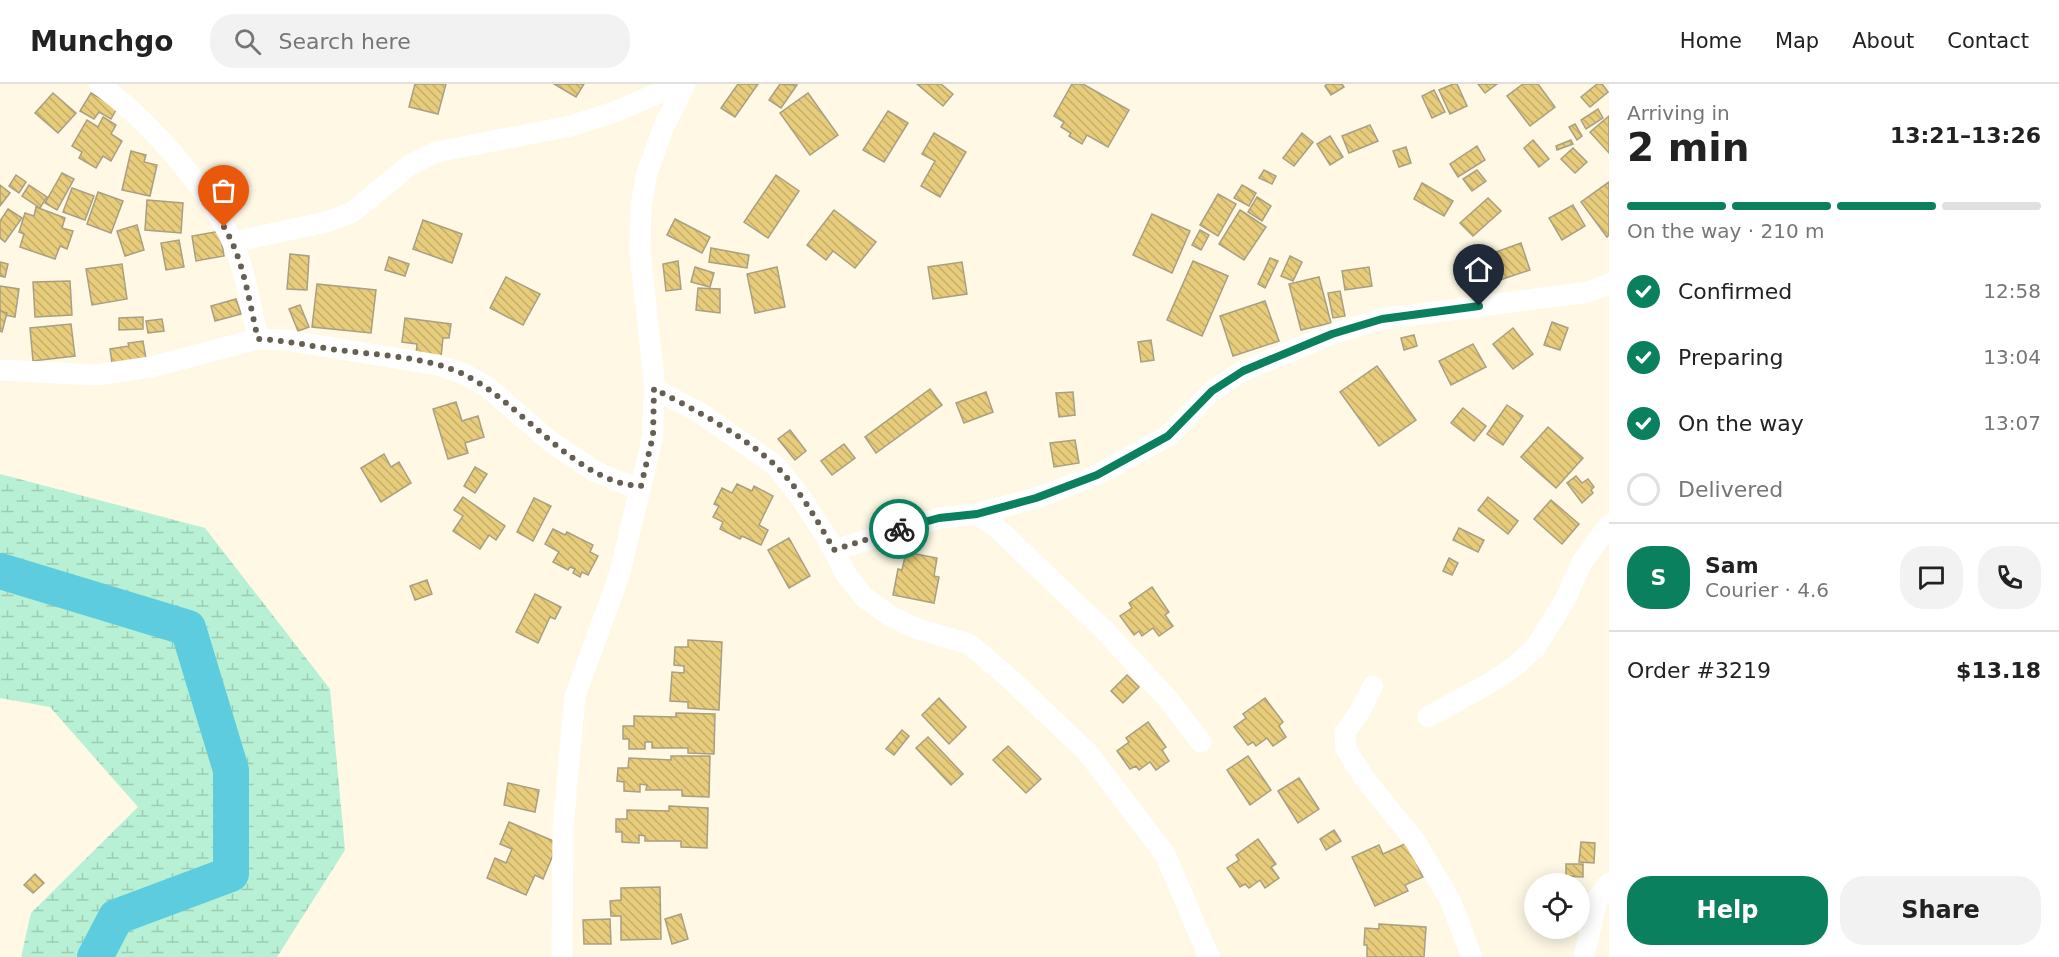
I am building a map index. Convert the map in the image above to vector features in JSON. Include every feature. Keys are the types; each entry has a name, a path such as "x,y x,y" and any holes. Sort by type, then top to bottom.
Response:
{"street":[{"path":"99,84 137,116 171,151 206,198 233,242 258,339"},
{"path":"233,242 326,222 351,213 410,165 436,152 571,126 617,111 674,85"},
{"path":"562,957 563,828 575,696 620,576 653,436 654,389 640,252 641,206 647,173 664,126 674,85"},
{"path":"834,550 939,518 977,514 1036,498 1097,475 1168,436 1212,391 1243,371 1332,334 1382,319 1588,292 1609,284"},
{"path":"0,370 96,375 151,368 258,339 285,340 438,365 464,374 486,386 551,442 596,472 628,485 641,486"},
{"path":"654,389 699,412 748,444 776,466 799,495 834,550 847,576 864,597 890,616 918,629 969,644 1001,670 1087,752 1165,854 1209,957"},
{"path":"977,514 997,528 1105,631 1167,698 1201,742"},
{"path":"1428,717 1488,684 1514,667 1536,647 1566,598 1582,562 1609,525"},
{"path":"1372,686 1360,711 1345,733 1346,749 1364,778 1420,850 1450,900 1472,957"},
{"path":"1584,957 1597,899 1609,883"}],"green space":[{"path":"0,474 205,528 330,689 345,850 277,957 21,957 31,913 138,807 50,707 0,698"}],"building":[{"path":"415,84 446,84 438,114 409,107"},
{"path":"554,84 584,84 576,97"},
{"path":"738,84 758,84 735,117 721,108"},
{"path":"780,84 797,85 781,108 769,100"},
{"path":"917,84 941,84 953,94 943,106"},
{"path":"1072,84 1083,84 1129,110 1108,147 1087,135 1082,144 1069,136 1071,133 1061,127 1064,122 1054,116"},
{"path":"1342,84 1344,87 1331,95 1325,86"},
{"path":"1457,84 1467,106 1450,114 1439,90"},
{"path":"1478,84 1497,84 1485,93"},
{"path":"1523,84 1538,84 1555,107 1530,126 1507,96"},
{"path":"1597,84 1602,84 1608,92 1590,107 1581,97"},
{"path":"1434,90 1445,112 1432,118 1422,96"},
{"path":"53,93 76,113 58,133 35,113"},
{"path":"91,93 117,108 111,119 99,112 94,119 80,111"},
{"path":"808,93 838,135 810,155 780,113"},
{"path":"1598,109 1603,118 1586,129 1581,120"},
{"path":"888,111 908,123 884,162 863,150"},
{"path":"1609,116 1609,153 1590,132"},
{"path":"103,117 116,125 111,134 122,141 111,161 103,156 96,168 79,158 82,152 72,146 87,120 98,127"},
{"path":"1575,124 1582,136 1577,140 1569,127"},
{"path":"1370,125 1378,141 1349,153 1342,136"},
{"path":"934,133 966,152 940,197 921,186 935,161 922,154"},
{"path":"1302,133 1313,142 1294,166 1283,158"},
{"path":"1330,136 1343,157 1330,165 1317,144"},
{"path":"1533,140 1549,159 1539,167 1524,148"},
{"path":"1571,140 1573,144 1557,150 1556,146"},
{"path":"1477,146 1485,160 1458,177 1450,164"},
{"path":"1406,147 1411,163 1399,167 1393,151"},
{"path":"1573,148 1587,162 1575,173 1561,159"},
{"path":"131,151 146,155 144,162 157,165 150,196 122,190"},
{"path":"1264,170 1276,176 1272,184 1259,178"},
{"path":"1477,170 1486,181 1472,191 1463,179"},
{"path":"62,173 74,179 57,210 45,203"},
{"path":"16,175 26,182 19,193 9,186"},
{"path":"776,175 799,191 768,238 744,222"},
{"path":"1609,182 1609,235 1607,237 1581,202"},
{"path":"1422,183 1453,201 1444,216 1414,199"},
{"path":"0,185 10,193 0,206"},
{"path":"29,185 47,197 40,208 22,196"},
{"path":"1242,185 1256,193 1249,206 1234,198"},
{"path":"72,188 94,196 85,220 63,212"},
{"path":"98,192 123,201 111,233 87,224"},
{"path":"1218,194 1236,204 1218,236 1200,225"},
{"path":"1257,197 1271,206 1262,221 1248,212"},
{"path":"1488,198 1501,211 1473,236 1460,223"},
{"path":"147,200 183,203 181,233 145,230"},
{"path":"1573,205 1585,226 1562,240 1549,218"},
{"path":"36,207 65,218 62,228 73,231 67,249 60,246 55,259 20,247 24,234 19,232 25,213 34,216"},
{"path":"8,209 22,218 5,242 0,238 0,221"},
{"path":"834,210 876,242 855,268 833,251 826,260 807,245"},
{"path":"1240,210 1266,227 1244,260 1219,244"},
{"path":"1152,214 1190,231 1172,273 1133,255"},
{"path":"675,219 710,237 702,253 667,235"},
{"path":"423,220 462,234 452,263 413,249"},
{"path":"137,225 144,250 125,256 117,231"},
{"path":"1200,230 1209,235 1201,250 1192,245"},
{"path":"220,231 224,256 196,261 192,236"},
{"path":"179,240 184,267 166,270 161,243"},
{"path":"1521,243 1530,270 1494,282 1485,256"},
{"path":"711,248 749,255 747,268 709,262"},
{"path":"290,254 309,256 307,290 287,289"},
{"path":"1290,256 1302,262 1293,281 1281,276"},
{"path":"389,257 409,264 405,276 385,270"},
{"path":"1270,258 1278,261 1265,288 1258,284"},
{"path":"678,261 681,289 666,291 663,264"},
{"path":"1193,261 1228,276 1202,336 1167,320"},
{"path":"0,262 8,264 5,277 0,276"},
{"path":"962,262 967,294 933,299 928,267"},
{"path":"122,264 127,299 92,305 86,269"},
{"path":"695,267 714,273 710,287 691,282"},
{"path":"777,267 785,307 755,313 747,274"},
{"path":"1369,267 1372,286 1345,290 1342,271"},
{"path":"506,277 540,294 523,325 490,308"},
{"path":"1319,277 1331,323 1301,330 1289,284"},
{"path":"70,281 72,315 35,317 33,282"},
{"path":"317,284 376,290 371,333 312,327"},
{"path":"0,286 19,289 15,317 0,314"},
{"path":"698,288 720,289 720,313 696,310"},
{"path":"1340,291 1345,316 1333,318 1328,293"},
{"path":"236,299 241,314 215,321 211,306"},
{"path":"1265,301 1279,341 1233,356 1220,316"},
{"path":"300,305 309,327 298,331 289,309"},
{"path":"0,311 7,313 2,332 0,331"},
{"path":"143,317 143,329 119,330 119,318"},
{"path":"405,318 451,324 449,338 443,338 441,357 416,355 417,344 402,342"},
{"path":"162,319 164,331 148,333 146,321"},
{"path":"1552,322 1568,328 1560,350 1544,345"},
{"path":"71,324 75,356 33,361 30,328"},
{"path":"1513,328 1533,354 1513,369 1493,344"},
{"path":"1414,335 1417,346 1404,350 1401,338"},
{"path":"1151,340 1154,360 1141,362 1138,342"},
{"path":"143,341 146,359 112,363 110,349"},
{"path":"1473,344 1486,367 1451,385 1439,361"},
{"path":"1377,366 1416,420 1379,446 1340,392"},
{"path":"930,389 942,405 876,453 865,437"},
{"path":"986,392 993,412 964,423 956,403"},
{"path":"1073,392 1075,415 1059,417 1056,393"},
{"path":"456,402 462,421 478,416 484,437 465,443 468,453 448,459 433,409"},
{"path":"1507,405 1523,416 1503,445 1487,434"},
{"path":"1463,408 1486,426 1474,441 1451,423"},
{"path":"1548,427 1583,458 1556,488 1521,457"},
{"path":"790,430 806,451 795,460 778,439"},
{"path":"1075,440 1079,463 1054,467 1050,443"},
{"path":"844,444 855,458 832,475 821,461"},
{"path":"384,454 391,467 399,462 411,483 381,502 361,468"},
{"path":"475,467 487,474 475,493 464,486"},
{"path":"1576,476 1582,483 1588,479 1594,487 1591,490 1593,493 1582,503 1567,483"},
{"path":"737,484 752,491 754,486 773,496 759,525 768,530 761,545 742,536 740,539 720,529 723,522 713,517 719,506 714,504 722,488 732,493"},
{"path":"463,497 505,526 496,540 489,535 480,549 453,531 463,516 454,510"},
{"path":"1488,497 1518,521 1508,534 1478,510"},
{"path":"534,498 551,506 533,541 517,532"},
{"path":"1551,500 1579,524 1562,544 1534,519"},
{"path":"1459,528 1484,540 1478,552 1453,540"},
{"path":"553,529 565,535 567,532 593,545 590,552 598,556 588,575 582,572 580,577 573,573 575,569 570,567 568,570 553,562 559,552 545,544"},
{"path":"789,538 810,576 789,588 768,550"},
{"path":"906,552 937,558 934,576 939,577 934,603 893,595 898,569 902,570"},
{"path":"1449,558 1458,563 1452,575 1443,571"},
{"path":"427,580 432,594 415,600 410,586"},
{"path":"1152,587 1169,612 1165,615 1173,626 1159,636 1153,628 1142,636 1139,631 1134,635 1120,616 1132,608 1129,603"},
{"path":"535,594 561,607 555,619 550,617 538,643 516,632"},
{"path":"688,640 722,642 719,710 688,708 688,702 670,701 672,672 684,673 684,666 674,665 675,647 688,647"},
{"path":"1127,675 1139,687 1123,703 1111,691"},
{"path":"939,698 966,727 949,744 922,715"},
{"path":"1265,698 1283,722 1279,726 1286,737 1273,746 1267,738 1256,746 1253,742 1248,745 1234,727 1246,718 1243,714"},
{"path":"676,713 715,714 714,754 688,753 688,748 652,748 652,742 645,742 645,749 629,749 629,739 623,739 623,726 634,726 634,716 676,717"},
{"path":"1148,722 1166,747 1162,750 1169,761 1156,770 1150,762 1139,770 1136,766 1130,769 1117,751 1129,742 1126,738"},
{"path":"902,730 909,736 894,755 886,749"},
{"path":"928,737 963,774 951,785 916,748"},
{"path":"1008,746 1041,779 1026,793 993,760"},
{"path":"671,756 710,756 709,797 682,796 682,790 646,790 647,785 640,784 640,792 624,791 624,782 617,781 618,768 628,768 629,758 671,760"},
{"path":"1248,756 1271,790 1250,805 1227,770"},
{"path":"1299,778 1319,809 1298,823 1278,791"},
{"path":"508,783 539,790 535,812 504,805"},
{"path":"669,806 708,808 707,848 681,847 681,841 645,841 645,836 639,835 639,843 622,842 622,832 616,832 616,819 627,819 627,810 669,811"},
{"path":"509,822 558,843 543,879 535,875 526,895 487,878 495,858 506,863 512,849 500,844"},
{"path":"1334,830 1341,841 1326,850 1320,839"},
{"path":"1258,839 1276,864 1271,867 1279,878 1265,888 1260,880 1249,888 1245,884 1240,887 1227,868 1239,860 1236,855"},
{"path":"1581,842 1595,843 1594,863 1579,862"},
{"path":"1407,843 1423,877 1405,885 1408,891 1375,906 1352,857 1379,845 1383,854"},
{"path":"1566,864 1583,864 1583,873 1566,873"},
{"path":"35,874 44,883 33,893 24,885"},
{"path":"660,887 661,939 621,940 621,916 611,916 610,901 621,900 621,888"},
{"path":"681,914 688,939 672,944 665,919"},
{"path":"610,919 611,944 584,944 583,920"},
{"path":"1379,924 1426,927 1424,957 1367,957 1367,945 1364,945 1365,928 1379,929"}],"waterway":[{"path":"0,571 188,628 231,770 231,874 116,917 95,957"}],"way so far":[{"path":"224,227 233,242 242,270 258,339 285,340 381,355 438,365 464,374 486,386 551,442 596,472 628,485 641,486 653,436 654,389 699,412 748,444 776,466 799,495 834,550 899,529"}],"route":[{"path":"899,529 939,518 977,514 1036,498 1097,475 1168,436 1212,391 1243,371 1332,334 1382,319 1479,306"}]}
